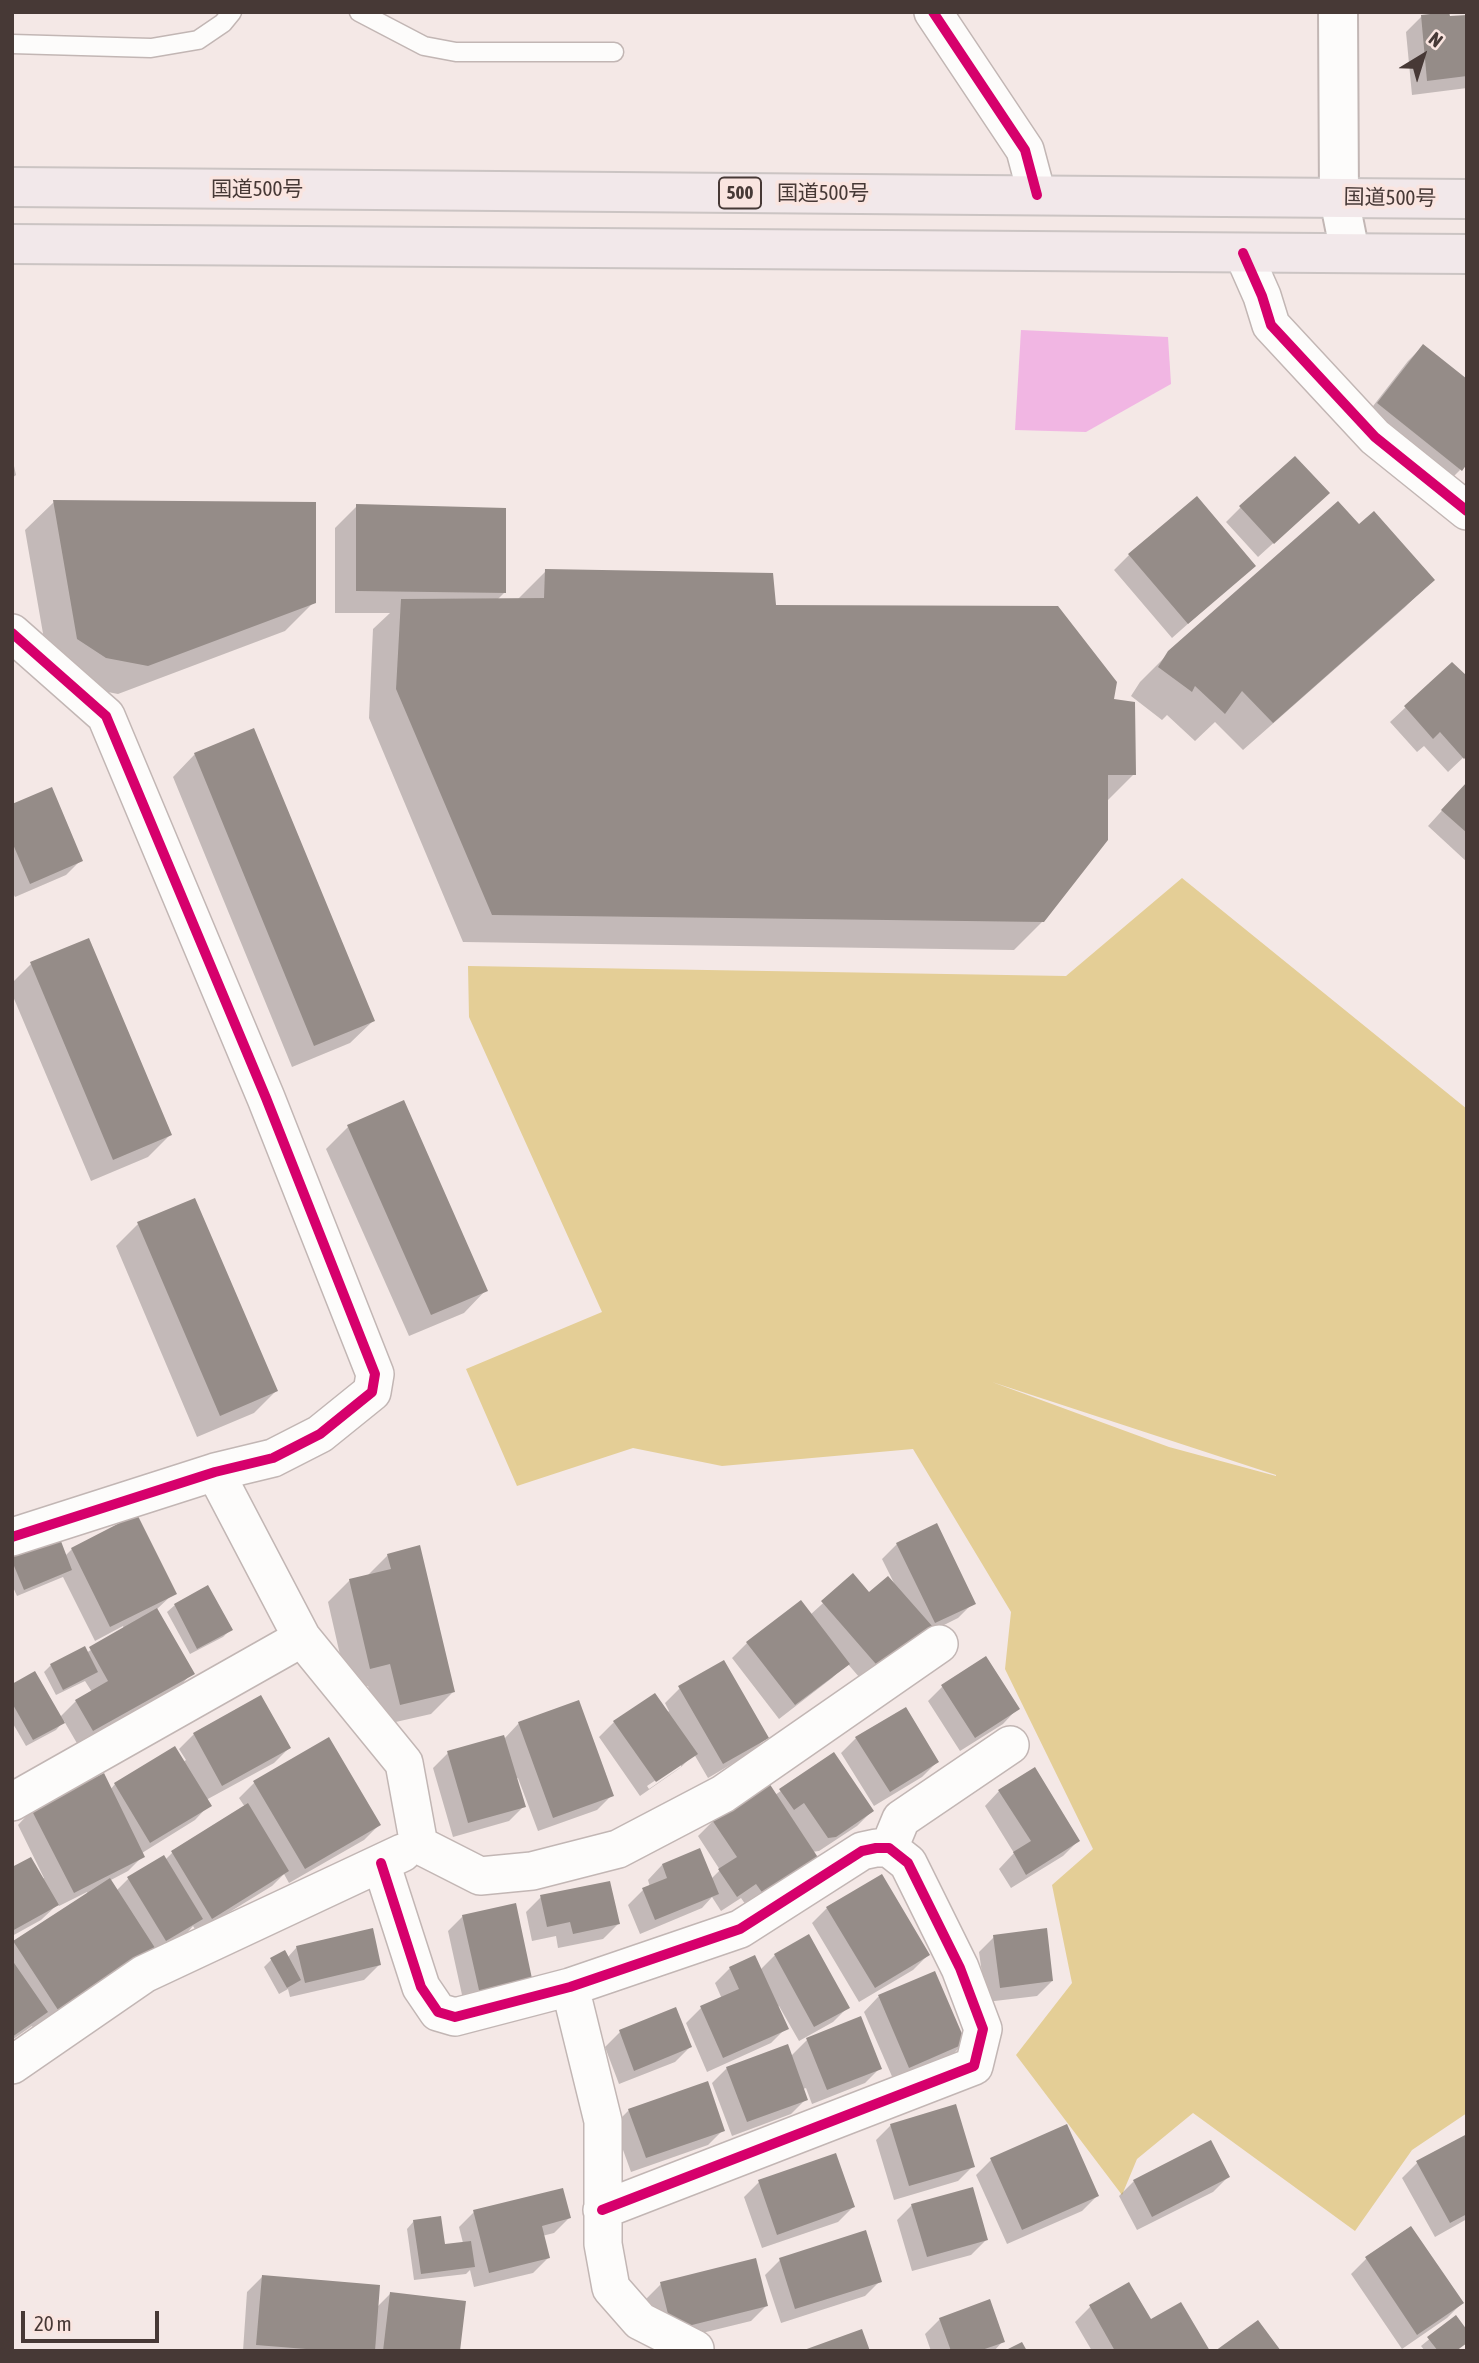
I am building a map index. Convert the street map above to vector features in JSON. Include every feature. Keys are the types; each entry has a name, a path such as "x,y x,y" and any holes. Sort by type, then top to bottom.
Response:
{"highway":[{"name":"国道500号","path":"12,187 1467,199"},
{"path":"12,244 1467,254"}],"street":[{"path":"933,12 1025,150 1037,195"},
{"path":"1339,12 1339,198 1350,253"},
{"path":"1243,253 1262,296 1271,325 1375,437 1467,511"},
{"path":"12,633 106,716 266,1098 375,1374 372,1391 320,1434 273,1458 215,1472 12,1537"},
{"path":"215,1472 302,1638 404,1763 419,1845"},
{"path":"12,1802 302,1638"},
{"path":"419,1845 480,1876 532,1871 618,1849 723,1794 940,1643"},
{"path":"889,1848 901,1819 1010,1745"},
{"path":"12,2065 144,1974 419,1845"},
{"path":"381,1863 421,1987 438,2012 455,2017 570,1987 740,1929 862,1851 889,1848 908,1863 960,1968 983,2029 974,2066 602,2210"},
{"path":"570,1987 603,2121 603,2244 611,2287 640,2321 695,2349"}],"lane":[{"path":"12,44 151,48 198,40 223,23 232,12"},
{"path":"359,12 424,46 456,52 614,52"}],"shaded area":[{"path":"1021,330 1168,337 1171,384 1086,432 1015,430"},
{"path":"1182,878 1467,1109 1467,2113 1412,2150 1355,2231 1193,2113 1137,2159 1122,2195 1016,2055 1072,1983 1052,1885 1093,1849 1005,1669 1011,1612 913,1449 722,1466 633,1448 517,1486 466,1369 602,1312 469,1017 468,966 1066,976","holes":["992,1382 1276,1475 1169,1447"]}],"building":[{"path":"1449,12 1450,16 1467,15 1467,76 1427,81 1421,15"},
{"path":"1423,344 1467,379 1467,464 1462,471 1377,403"},
{"path":"1295,456 1330,493 1274,544 1239,506"},
{"path":"1197,496 1256,566 1188,624 1128,554"},
{"path":"53,500 316,502 316,603 148,666 106,658 77,639"},
{"path":"1338,501 1359,524 1374,511 1435,580 1273,723 1242,691 1225,714 1195,686 1192,692 1158,667 1168,651"},
{"path":"356,504 506,508 506,593 356,591"},
{"path":"545,569 773,573 776,605 1058,606 1117,682 1114,699 1135,702 1136,775 1108,775 1108,840 1044,922 492,915 396,689 401,599 544,598"},
{"path":"1452,662 1467,676 1467,756 1464,759 1440,732 1433,739 1404,706"},
{"path":"254,728 375,1021 314,1046 194,753"},
{"path":"1467,782 1467,833 1441,810"},
{"path":"52,787 83,861 30,884 12,842 12,804"},
{"path":"89,938 172,1135 113,1160 30,962"},
{"path":"404,1100 488,1291 431,1315 347,1125"},
{"path":"195,1198 278,1391 220,1416 137,1222"},
{"path":"137,1514 177,1594 110,1627 71,1548"},
{"path":"937,1523 976,1604 935,1623 896,1543"},
{"path":"59,1536 72,1570 24,1590 12,1555"},
{"path":"420,1545 455,1692 400,1705 390,1664 370,1669 349,1579 391,1569 387,1554"},
{"path":"853,1573 869,1592 888,1576 933,1627 882,1671 821,1601"},
{"path":"208,1585 233,1630 197,1649 174,1604"},
{"path":"801,1600 850,1664 795,1705 746,1642"},
{"path":"157,1608 195,1674 93,1731 75,1700 108,1681 89,1647"},
{"path":"85,1646 98,1672 63,1690 50,1664"},
{"path":"986,1656 1020,1709 975,1738 941,1685"},
{"path":"724,1660 769,1738 723,1764 678,1686"},
{"path":"35,1671 65,1723 33,1740 12,1703 12,1684"},
{"path":"655,1693 698,1754 656,1782 613,1721"},
{"path":"261,1695 291,1748 222,1786 193,1733"},
{"path":"579,1700 614,1796 553,1818 518,1722"},
{"path":"906,1707 939,1762 890,1792 855,1737"},
{"path":"504,1735 526,1807 468,1823 447,1751"},
{"path":"329,1737 381,1825 305,1869 253,1781"},
{"path":"175,1746 212,1806 150,1843 114,1783"},
{"path":"834,1752 874,1811 836,1837 828,1838 804,1803 794,1810 779,1789"},
{"path":"1035,1767 1080,1841 1026,1875 1013,1852 1031,1841 998,1790"},
{"path":"104,1773 145,1857 74,1893 31,1809"},
{"path":"769,1783 819,1859 764,1895 756,1884 737,1897 718,1869 737,1857 712,1820"},
{"path":"248,1803 289,1871 212,1919 171,1851"},
{"path":"700,1848 719,1894 655,1920 642,1888 667,1878 662,1864"},
{"path":"164,1855 203,1919 166,1941 127,1877"},
{"path":"31,1857 59,1905 12,1931 12,1867"},
{"path":"882,1874 930,1955 875,1988 826,1907"},
{"path":"110,1878 157,1951 60,2013 13,1941"},
{"path":"610,1881 620,1924 573,1934 570,1922 547,1927 540,1895"},
{"path":"516,1903 534,1988 481,1999 462,1915"},
{"path":"373,1928 381,1965 305,1983 296,1946"},
{"path":"1047,1928 1053,1981 1000,1988 993,1935"},
{"path":"809,1934 850,2008 814,2027 774,1954"},
{"path":"285,1950 301,1980 287,1988 270,1958"},
{"path":"755,1955 789,2029 723,2058 700,2006 739,1989 729,1967"},
{"path":"12,1960 48,2012 12,2037"},
{"path":"935,1971 966,2043 909,2068 878,1995"},
{"path":"676,2007 692,2047 634,2071 619,2030"},
{"path":"861,2016 882,2069 827,2090 806,2038"},
{"path":"788,2044 808,2100 747,2122 726,2067"},
{"path":"708,2081 725,2131 646,2158 628,2109"},
{"path":"956,2104 975,2167 909,2186 890,2124"},
{"path":"1067,2124 1099,2196 1022,2230 990,2158"},
{"path":"1467,2134 1467,2214 1450,2223 1416,2161"},
{"path":"1211,2140 1230,2177 1152,2217 1133,2180"},
{"path":"836,2153 855,2207 777,2235 758,2180"},
{"path":"973,2187 988,2240 927,2257 911,2204"},
{"path":"563,2188 571,2218 542,2226 550,2258 489,2273 473,2210"},
{"path":"441,2216 445,2244 471,2241 475,2267 421,2274 413,2220"},
{"path":"1411,2226 1464,2303 1417,2335 1365,2257"},
{"path":"866,2230 882,2282 795,2309 779,2258"},
{"path":"756,2258 768,2306 672,2330 660,2282"},
{"path":"262,2275 380,2285 375,2351 331,2351 256,2345"},
{"path":"1129,2282 1151,2319 1181,2302 1210,2351 1115,2351 1089,2305"},
{"path":"390,2292 466,2301 460,2351 383,2351"},
{"path":"990,2299 1005,2342 979,2351 951,2351 939,2318"},
{"path":"1456,2315 1467,2330 1467,2343 1456,2351 1438,2351 1427,2337"},
{"path":"1258,2320 1281,2351 1215,2351"},
{"path":"862,2329 870,2351 804,2351 804,2350"},
{"path":"1022,2342 1027,2351 1004,2351"}],"cycle path":[{"path":"933,12 1025,150 1037,195"},
{"path":"1243,253 1262,296 1271,325 1375,437 1467,511"},
{"path":"12,633 106,716 266,1098 375,1374 372,1392 320,1434 273,1458 215,1472 12,1537"},
{"path":"381,1863 421,1987 438,2012 455,2017 570,1987 740,1929 862,1851 889,1848 908,1863 960,1968 983,2029 974,2066 602,2210"}]}
